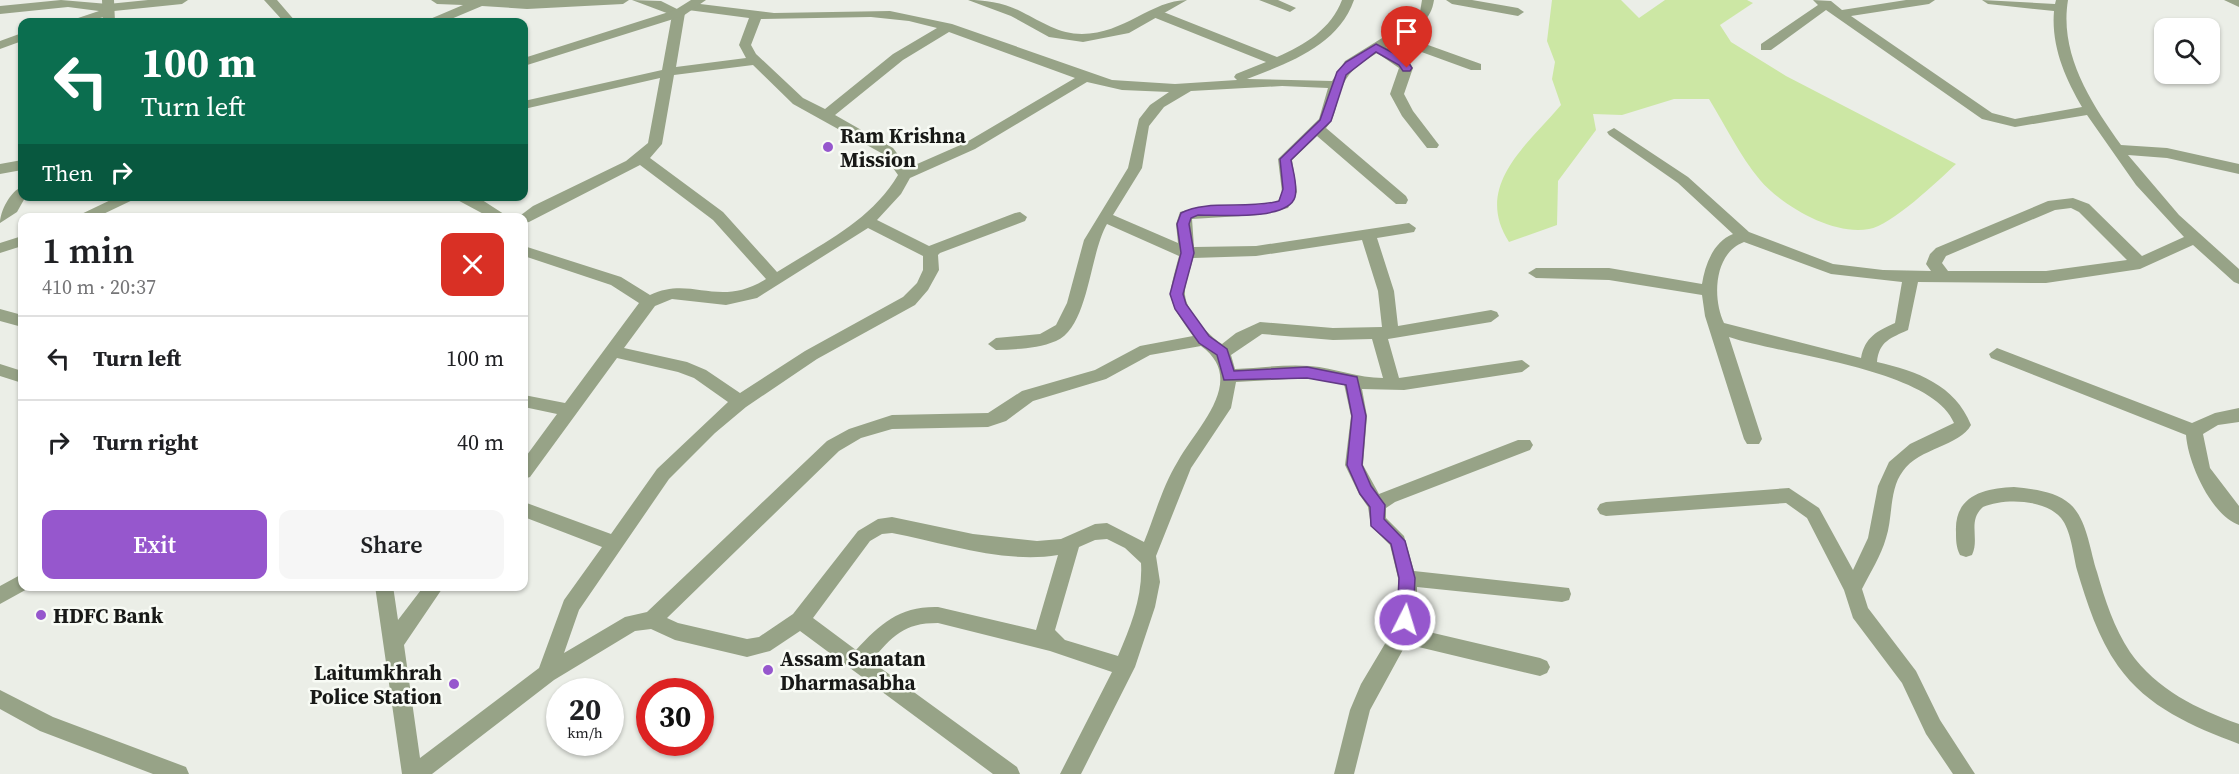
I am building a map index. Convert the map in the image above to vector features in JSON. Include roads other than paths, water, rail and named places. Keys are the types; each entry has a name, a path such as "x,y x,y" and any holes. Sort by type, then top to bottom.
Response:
{"street":[{"path":"85,18 137,2 182,0"},
{"path":"270,0 286,18"},
{"path":"437,0 480,3 623,0"},
{"path":"638,0 794,18 842,14 887,15 948,27 1085,78 1131,87 1297,80 1336,85"},
{"path":"974,0 1015,13 1053,34 1066,38 1103,36 1125,30 1181,0"},
{"path":"1265,0 1290,8"},
{"path":"1226,83 1278,62 1332,29 1341,18 1347,0"},
{"path":"1147,556 1184,465 1223,408 1229,376 1222,353 1204,340 1180,305 1177,294 1187,253 1183,224 1185,216 1196,210 1260,211 1284,204 1288,198 1289,189 1285,159 1319,130 1325,121 1336,85 1350,64 1420,20 1426,13 1428,0"},
{"path":"1452,0 1518,12"},
{"path":"1843,14 1885,3 1929,0"},
{"path":"1988,0 2061,4 2060,33 2065,53 2091,111 2144,186 2239,278"},
{"path":"2230,0 2239,3"},
{"path":"1766,47 1823,2 1994,119 2015,123 2091,111"},
{"path":"0,10 68,3 109,11"},
{"path":"444,18 480,3"},
{"path":"528,61 690,7"},
{"path":"528,216 570,192 642,159 650,152 658,135 669,72 690,7"},
{"path":"1157,14 1278,62"},
{"path":"755,15 755,23 745,45 748,53 756,62 798,102 888,151 905,175"},
{"path":"825,117 898,57 948,27"},
{"path":"1392,37 1476,66"},
{"path":"0,45 18,39"},
{"path":"1376,47 1403,63 1407,68 1397,94 1407,113 1432,145"},
{"path":"528,104 669,72 756,62"},
{"path":"528,466 649,302 673,291 720,300 753,294 866,221 893,195 905,175 961,152 1085,78"},
{"path":"996,344 1041,339 1054,335 1062,328 1069,315 1091,241 1135,169 1140,130 1159,105 1189,86"},
{"path":"1319,130 1401,200"},
{"path":"1614,132 1683,180 1744,236 1831,269 1883,276 2046,277 2140,264 2196,238"},
{"path":"2116,149 2168,153 2239,169"},
{"path":"642,159 718,216 775,280"},
{"path":"0,169 18,166"},
{"path":"0,218 18,200"},
{"path":"92,213 122,201"},
{"path":"473,201 494,213"},
{"path":"1944,276 1934,264 1935,258 1941,252 2053,205 2064,203 2084,208 2140,264"},
{"path":"930,253 942,244 1020,217"},
{"path":"1106,218 1187,253 1256,251 1409,228"},
{"path":"866,221 930,253"},
{"path":"1368,234 1386,291 1385,334 1393,384"},
{"path":"1744,236 1733,238 1717,256 1713,268 1711,310 1753,439"},
{"path":"0,248 18,242"},
{"path":"528,252 616,281 649,302"},
{"path":"547,674 571,606 663,474 709,428 740,402 811,355 909,301 923,286 931,270 930,253"},
{"path":"1536,273 1609,274 1711,291"},
{"path":"1869,365 1870,349 1875,340 1902,326 1911,276"},
{"path":"0,315 18,320"},
{"path":"1222,353 1251,331 1269,327 1333,334 1385,334 1491,316"},
{"path":"1718,327 1741,335 1869,365 1922,382 1944,396 1960,414 1963,425 1951,435 1904,457 1892,470 1886,488 1877,538 1853,589"},
{"path":"652,620 833,446 851,434 891,421 988,420 1000,416 1028,396 1100,375 1146,350 1204,340"},
{"path":"612,351 681,366 700,374 740,402"},
{"path":"1997,354 2194,431 2220,417 2239,415"},
{"path":"1229,376 1307,372 1367,384 1393,384 1521,366"},
{"path":"0,370 18,376"},
{"path":"1344,774 1360,710 1368,690 1401,634 1408,601 1407,578 1398,541 1377,521 1377,505 1365,489 1354,465 1359,416 1352,381"},
{"path":"528,401 568,410"},
{"path":"2194,431 2194,447 2211,488 2239,517"},
{"path":"1377,505 1389,497 1524,445"},
{"path":"1966,549 1965,523 1969,508 1978,500 2015,494 2046,500 2068,512 2104,624 2133,671 2155,693 2176,706 2239,734"},
{"path":"1606,509 1789,495 1813,513 1853,589 1860,612 1909,677 1933,727 1965,774"},
{"path":"528,511 614,543"},
{"path":"385,591 414,774 547,674 620,629 643,620 652,620 675,631 747,648 763,645 800,620 853,549 864,536 878,527 892,525 999,545 1054,548 1071,544 1100,531 1109,532 1132,544 1147,556 1150,563 1151,586 1125,667 1070,774"},
{"path":"1053,643 1045,632 1046,620 1071,544"},
{"path":"1407,578 1562,594"},
{"path":"0,596 18,585"},
{"path":"394,657 394,645 399,633 431,591"},
{"path":"857,662 894,624 905,617 920,614 938,615 1053,643 1125,667"},
{"path":"800,620 1010,774"},
{"path":"1401,634 1540,667"},
{"path":"0,699 47,724 179,774"}],"place":[{"name":"Ram Krishna Mission","path":"828,147"},
{"name":"HDFC Bank","path":"41,615"},
{"name":"Assam Sanatan Dharmasabha","path":"768,670"},
{"name":"Laitumkhrah Police Station","path":"454,684"}]}
